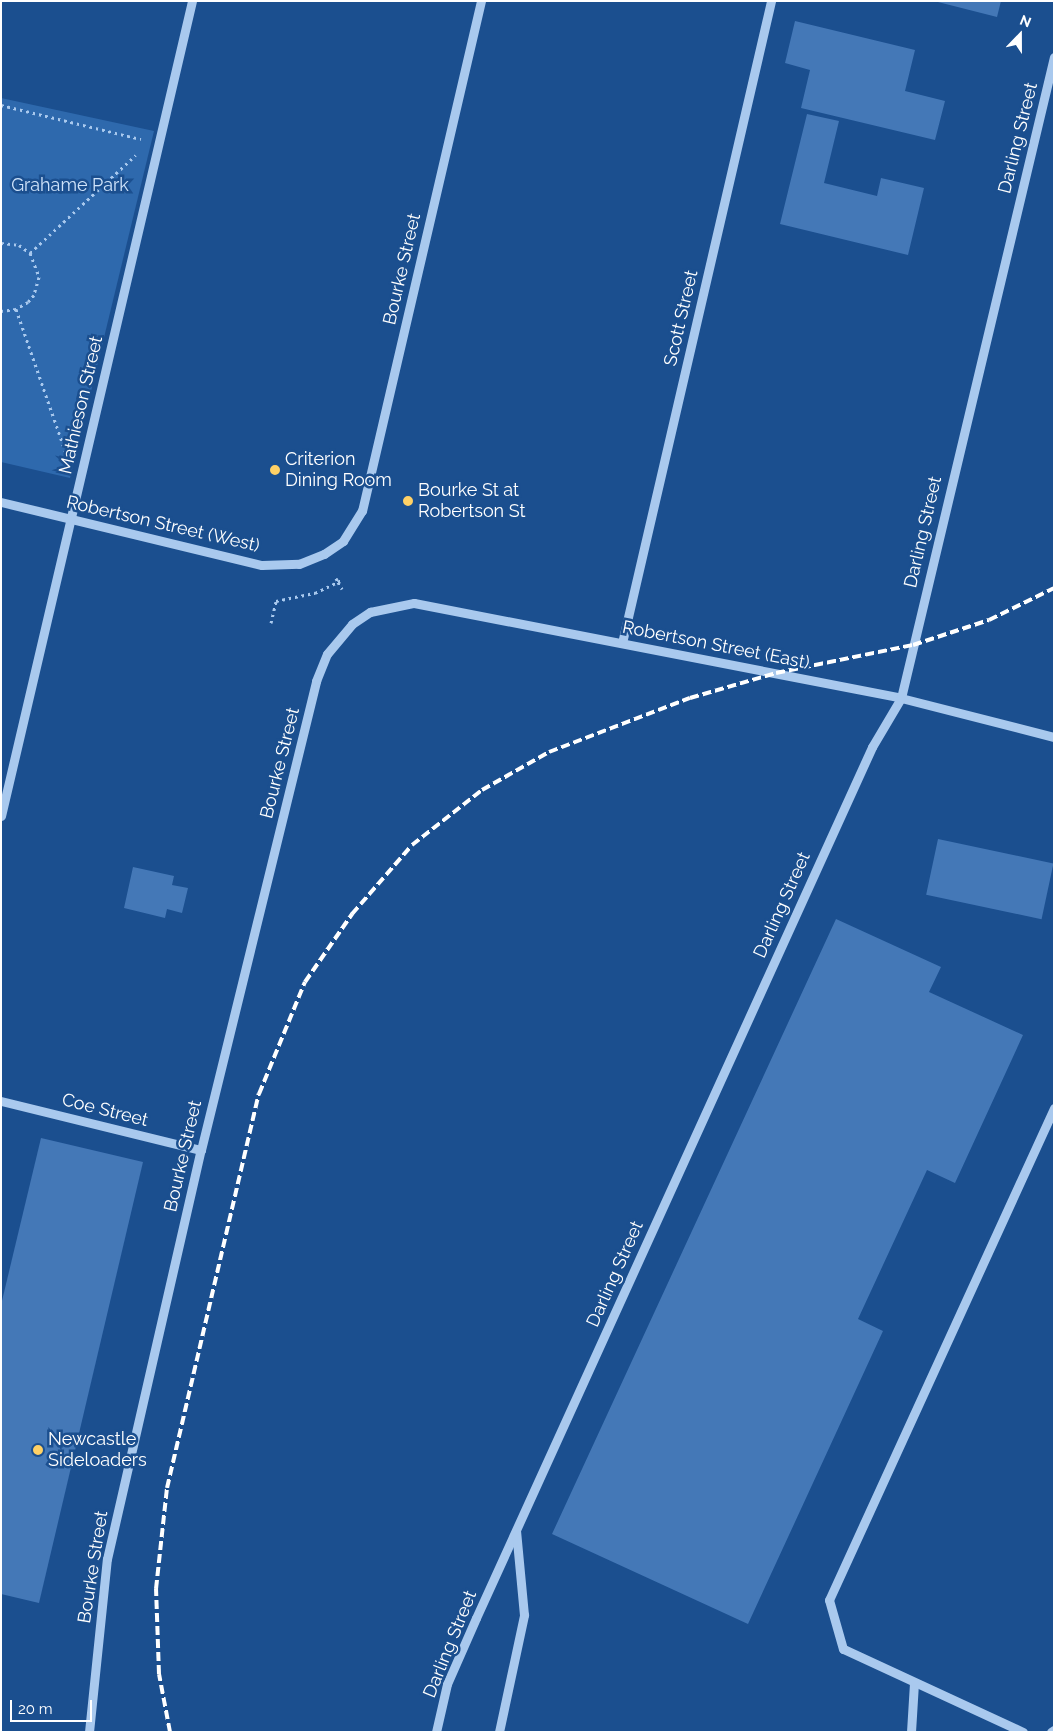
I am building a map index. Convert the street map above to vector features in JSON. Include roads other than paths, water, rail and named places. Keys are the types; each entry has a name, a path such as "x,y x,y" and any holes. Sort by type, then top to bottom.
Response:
{"street":[{"name":"Mathieson Street","path":"1,816 192,1"},
{"name":"Bourke Street","path":"343,541 362,510 481,1"},
{"name":"Scott Street","path":"622,643 771,1"},
{"name":"Darling Street","path":"436,1732 447,1684 872,747 901,698 1054,57"},
{"name":"Robertson Street (West)","path":"1,502 262,565 299,564 324,554 343,541"},
{"name":"Robertson Street (East)","path":"370,612 414,603 901,698 1054,737"},
{"name":"Bourke Street","path":"89,1732 107,1559 201,1150 316,681 327,654 352,624 370,612"},
{"name":"Coe Street","path":"1,1101 201,1150"},
{"path":"1023,1732 843,1649 829,1600 1054,1108"},
{"path":"499,1732 524,1615 516,1531"},
{"path":"911,1732 914,1683"}],"railway":[{"path":"170,1732 159,1674 156,1589 167,1488 259,1094 305,982 352,914 412,845 482,790 549,752 690,698 776,673 913,645 989,620 1054,588"}],"place":[{"name":"Criterion Dining Room","path":"275,470"},
{"name":"Bourke St at Robertson St","path":"408,501"},
{"name":"Newcastle Sideloaders","path":"38,1450"}],"park label":[{"name":"Grahame Park","path":"70,185"}]}
